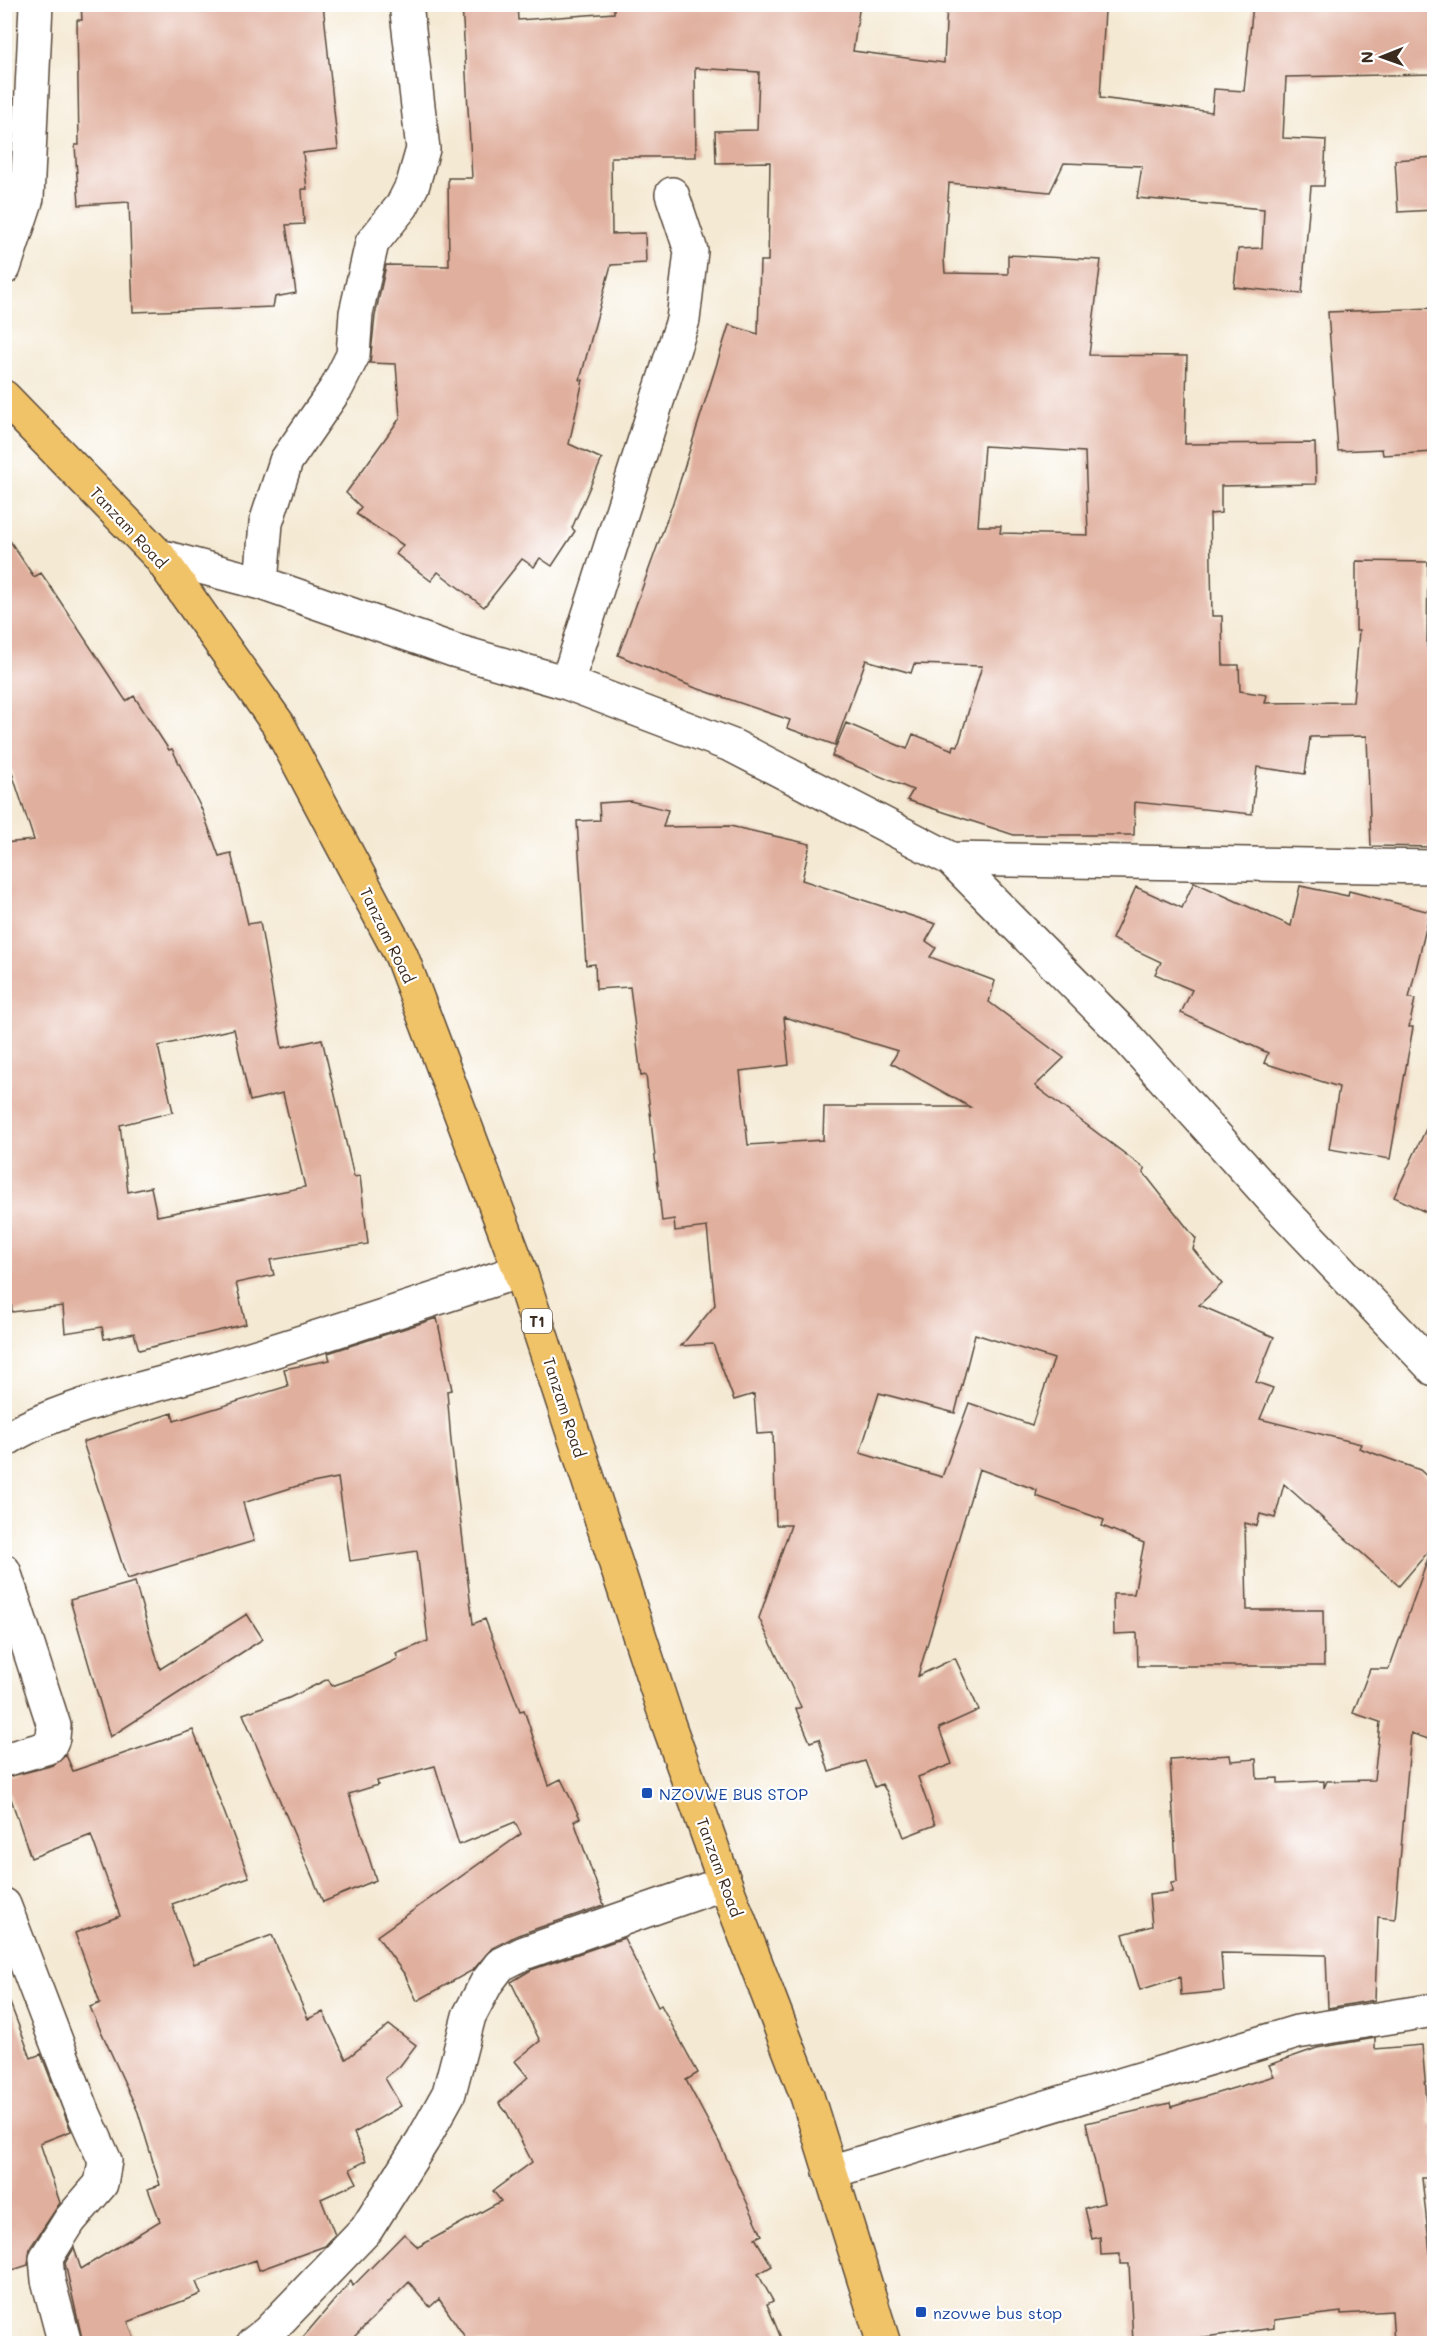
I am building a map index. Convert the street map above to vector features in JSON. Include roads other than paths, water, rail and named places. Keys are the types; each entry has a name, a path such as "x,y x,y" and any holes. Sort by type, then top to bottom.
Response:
{"highway":[{"name":"Tanzam Road","path":"4,397 159,556 278,724 401,955 520,1271 668,1723 725,1883 807,2097 884,2343"}],"street":[{"path":"4,268 27,198 36,4"},
{"path":"261,583 266,523 286,461 337,387 353,355 356,313 372,243 402,206 413,184 423,149 406,4"},
{"path":"567,683 683,320 691,251 672,194"},
{"path":"159,556 261,583 453,650 567,683 733,746 951,859 1122,1032 1275,1202 1434,1369"},
{"path":"951,859 1434,867"},
{"path":"4,1441 23,1428 294,1345 520,1271"},
{"path":"4,1570 54,1726 53,1738 49,1747 4,1760"},
{"path":"253,2343 268,2332 366,2230 423,2140 448,2093 469,2016 487,1982 500,1965 524,1953 725,1883"},
{"path":"4,1905 84,2114 105,2161 101,2184 70,2220 46,2258 48,2280 65,2343"},
{"path":"830,2172 1297,2032 1434,2010"}],"place":[{"name":"NZOVWE BUS STOP","path":"647,1793"},
{"name":"nzovwe bus stop","path":"921,2312"}]}
